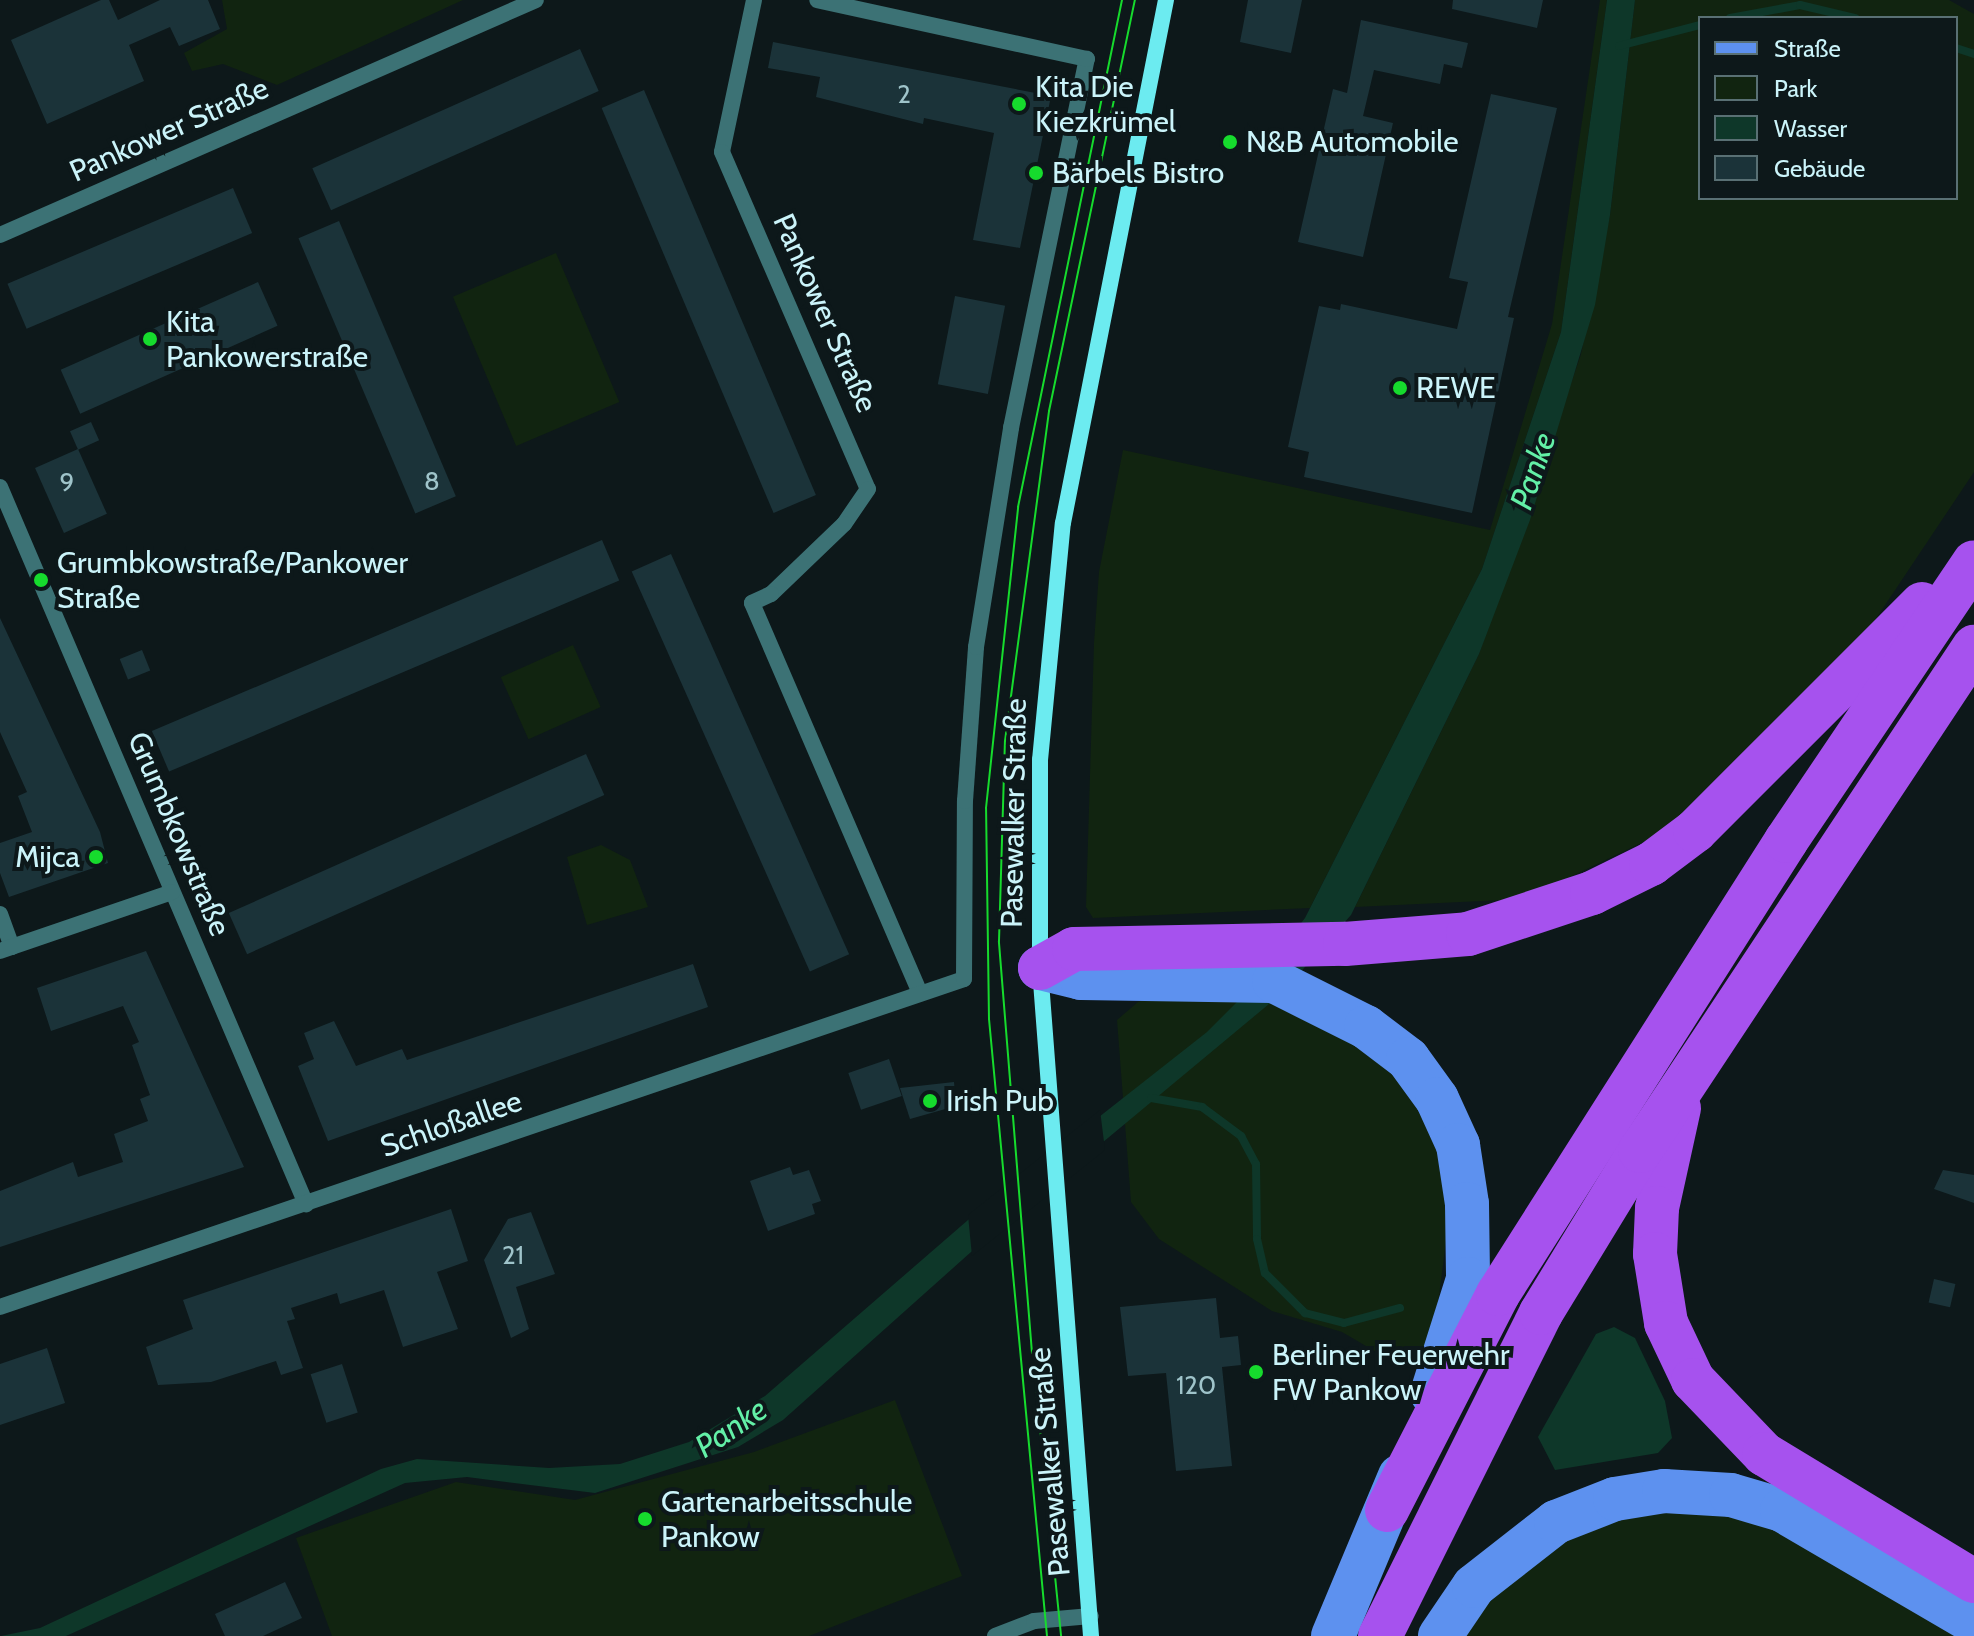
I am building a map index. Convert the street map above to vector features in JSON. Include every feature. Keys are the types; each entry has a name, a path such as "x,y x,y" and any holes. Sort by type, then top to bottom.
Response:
{"highway":[{"path":"1040,968 1074,949 1345,944 1468,934 1592,893 1651,864 1695,831 1974,552"},
{"path":"1387,1510 1498,1294 1786,841 1974,562"},
{"path":"1380,1636 1541,1313 1684,1087 1974,647"},
{"path":"1684,1087 1657,1208 1655,1254 1666,1323 1688,1371 1764,1454 1974,1581"}],"main road":[{"name":"Pasewalker Straße","path":"1091,1636 1040,968 1040,760 1063,523 1166,0"},
{"path":"1040,968 1081,978 1274,981 1366,1027 1408,1059 1437,1099 1458,1145 1468,1279 1387,1510 1333,1636"},
{"path":"1440,1636 1474,1586 1556,1522 1615,1499 1664,1491 1731,1495 1782,1510 1974,1622"}],"street":[{"name":"Pankower Straße","path":"0,235 536,0"},
{"name":"Pankower Straße","path":"754,0 722,152 868,489 844,524 771,594 752,603 920,993"},
{"name":"Pasewalker Straße","path":"817,0 1087,59 1008,441 976,647 965,801 964,979"},
{"name":"Grumbkowstraße","path":"0,487 306,1204"},
{"path":"0,914 6,949 172,892"},
{"name":"Schloßallee","path":"0,1307 964,979"},
{"path":"995,1636 1034,1621 1091,1616"}],"green space":[{"path":"222,0 463,0 277,85 223,64 192,71 184,53 227,29"},
{"path":"1600,0 1607,0 1561,332 1482,569 1310,908 1093,918 1086,907 1094,643 1099,572 1123,450 1490,530 1552,324"},
{"path":"1635,0 1949,0 1974,14 1974,472 1851,656 1685,822 1524,899 1355,907 1479,654 1581,354 1610,215"},
{"path":"556,253 619,402 516,446 453,297"},
{"path":"573,645 601,707 528,739 501,677"},
{"path":"601,845 630,860 648,907 587,925 567,857"},
{"path":"1171,991 1311,1007 1403,1081 1443,1158 1450,1209 1436,1320 1421,1364 1390,1360 1342,1332 1272,1311 1159,1239 1131,1202 1117,1020 1138,1002"},
{"name":"Gartenarbeitsschule Pankow","path":"895,1400 962,1576 809,1636 332,1636 296,1538 456,1482 575,1500 754,1452"},
{"path":"1643,1510 1747,1516 1964,1636 1462,1636 1476,1612 1548,1547"}],"water":[{"name":"Panke","path":"1607,0 1635,0 1610,215 1595,305 1530,520 1479,654 1351,915 1281,994 971,1252 783,1420 738,1447 595,1493 467,1477 405,1483 66,1636 1,1636 40,1628 381,1469 417,1459 549,1468 620,1464 689,1442 765,1396 968,1220 1207,1032 1251,988 1305,918 1482,569 1561,332"},
{"path":"1614,1327 1635,1338 1665,1401 1672,1438 1658,1453 1555,1470 1538,1437 1596,1334"}],"pier":[{"path":"1100,1110 1105,1150 972,1256 968,1215"}],"building":[{"path":"101,0 109,0 118,20 160,0 208,0 220,29 179,46 170,27 129,45 144,81 47,124 11,40"},
{"path":"1248,0 1302,0 1291,53 1240,42"},
{"path":"1453,0 1543,0 1537,28 1452,9"},
{"path":"1361,20 1468,43 1462,68 1444,64 1440,84 1374,70 1363,116 1393,123 1363,257 1298,242 1333,89 1347,93"},
{"path":"773,42 1051,96 1020,248 973,240 994,133 924,118 923,124 816,97 820,77 768,68"},
{"path":"580,49 599,91 331,210 312,168"},
{"path":"644,90 816,495 774,513 602,108"},
{"name":"REWE","path":"1491,94 1557,108 1508,317 1514,318 1472,513 1304,477 1309,452 1288,447 1319,306 1340,310 1341,304 1457,329 1468,282 1449,278"},
{"path":"233,188 252,233 27,329 7,284"},
{"path":"339,221 456,496 415,513 298,238"},
{"path":"258,282 278,326 80,414 61,370"},
{"path":"955,296 1005,306 988,394 938,384"},
{"path":"91,422 99,440 78,450 70,431"},
{"path":"78,449 107,514 64,533 35,468"},
{"path":"602,540 619,581 169,772 152,731"},
{"path":"671,554 849,954 810,972 632,571"},
{"path":"0,618 100,832 108,863 9,897 0,873 0,843 32,832 18,796 27,792 0,732"},
{"path":"142,650 150,670 128,679 120,659"},
{"path":"586,754 604,795 247,954 229,913"},
{"path":"146,951 244,1167 0,1247 0,1191 73,1162 78,1177 123,1162 114,1134 148,1121 140,1099 150,1095 132,1045 139,1042 123,1006 51,1031 37,988"},
{"path":"693,964 708,1007 328,1141 298,1066 314,1059 304,1033 334,1021 356,1066 402,1049 407,1060"},
{"path":"889,1059 902,1096 861,1110 848,1073"},
{"name":"Irish Pub","path":"954,1082 956,1106 910,1119 900,1088"},
{"path":"790,1167 793,1175 809,1170 821,1201 812,1204 815,1214 768,1231 750,1181"},
{"path":"1943,1170 1974,1175 1974,1203 1934,1189"},
{"path":"451,1209 468,1261 437,1272 458,1329 403,1347 384,1290 340,1304 337,1293 291,1308 295,1319 287,1321 303,1368 281,1375 276,1361 211,1382 158,1385 146,1347 193,1329 183,1300"},
{"path":"531,1212 555,1274 516,1287 529,1329 511,1338 484,1260 508,1219"},
{"path":"1934,1279 1955,1284 1950,1307 1929,1302"},
{"path":"1216,1298 1220,1338 1238,1336 1241,1365 1222,1367 1232,1466 1176,1471 1166,1373 1128,1376 1120,1307"},
{"path":"47,1348 65,1403 0,1425 0,1364"},
{"path":"342,1364 358,1413 326,1423 311,1374"},
{"path":"285,1582 302,1618 263,1636 225,1636 215,1614"}],"waterway":[{"path":"1741,16 1800,5 1847,16"},
{"path":"1619,46 1698,26"},
{"path":"1958,49 1974,54"},
{"path":"1151,1098 1202,1107 1241,1136 1256,1164 1257,1239 1265,1273 1305,1313 1344,1323 1400,1308"}],"tram line":[{"path":"1047,1636 989,1019 986,808 1018,507 1122,0"},
{"path":"1032,1353 999,941 1005,741 1049,411 1135,0"},
{"path":"1036,1389 1061,1636"}],"place":[{"name":"Kita Die Kiezkrümel","path":"1019,104"},
{"name":"N&B Automobile","path":"1230,142"},
{"name":"Bärbels Bistro","path":"1036,173"},
{"name":"Kita Pankowerstraße","path":"150,339"},
{"name":"REWE","path":"1400,388"},
{"name":"Grumbkowstraße/Pankower Straße","path":"41,580"},
{"name":"Mijca","path":"96,857"},
{"name":"Irish Pub","path":"930,1101"},
{"name":"Berliner Feuerwehr FW Pankow","path":"1256,1372"},
{"name":"Gartenarbeitsschule Pankow","path":"645,1519"}]}
